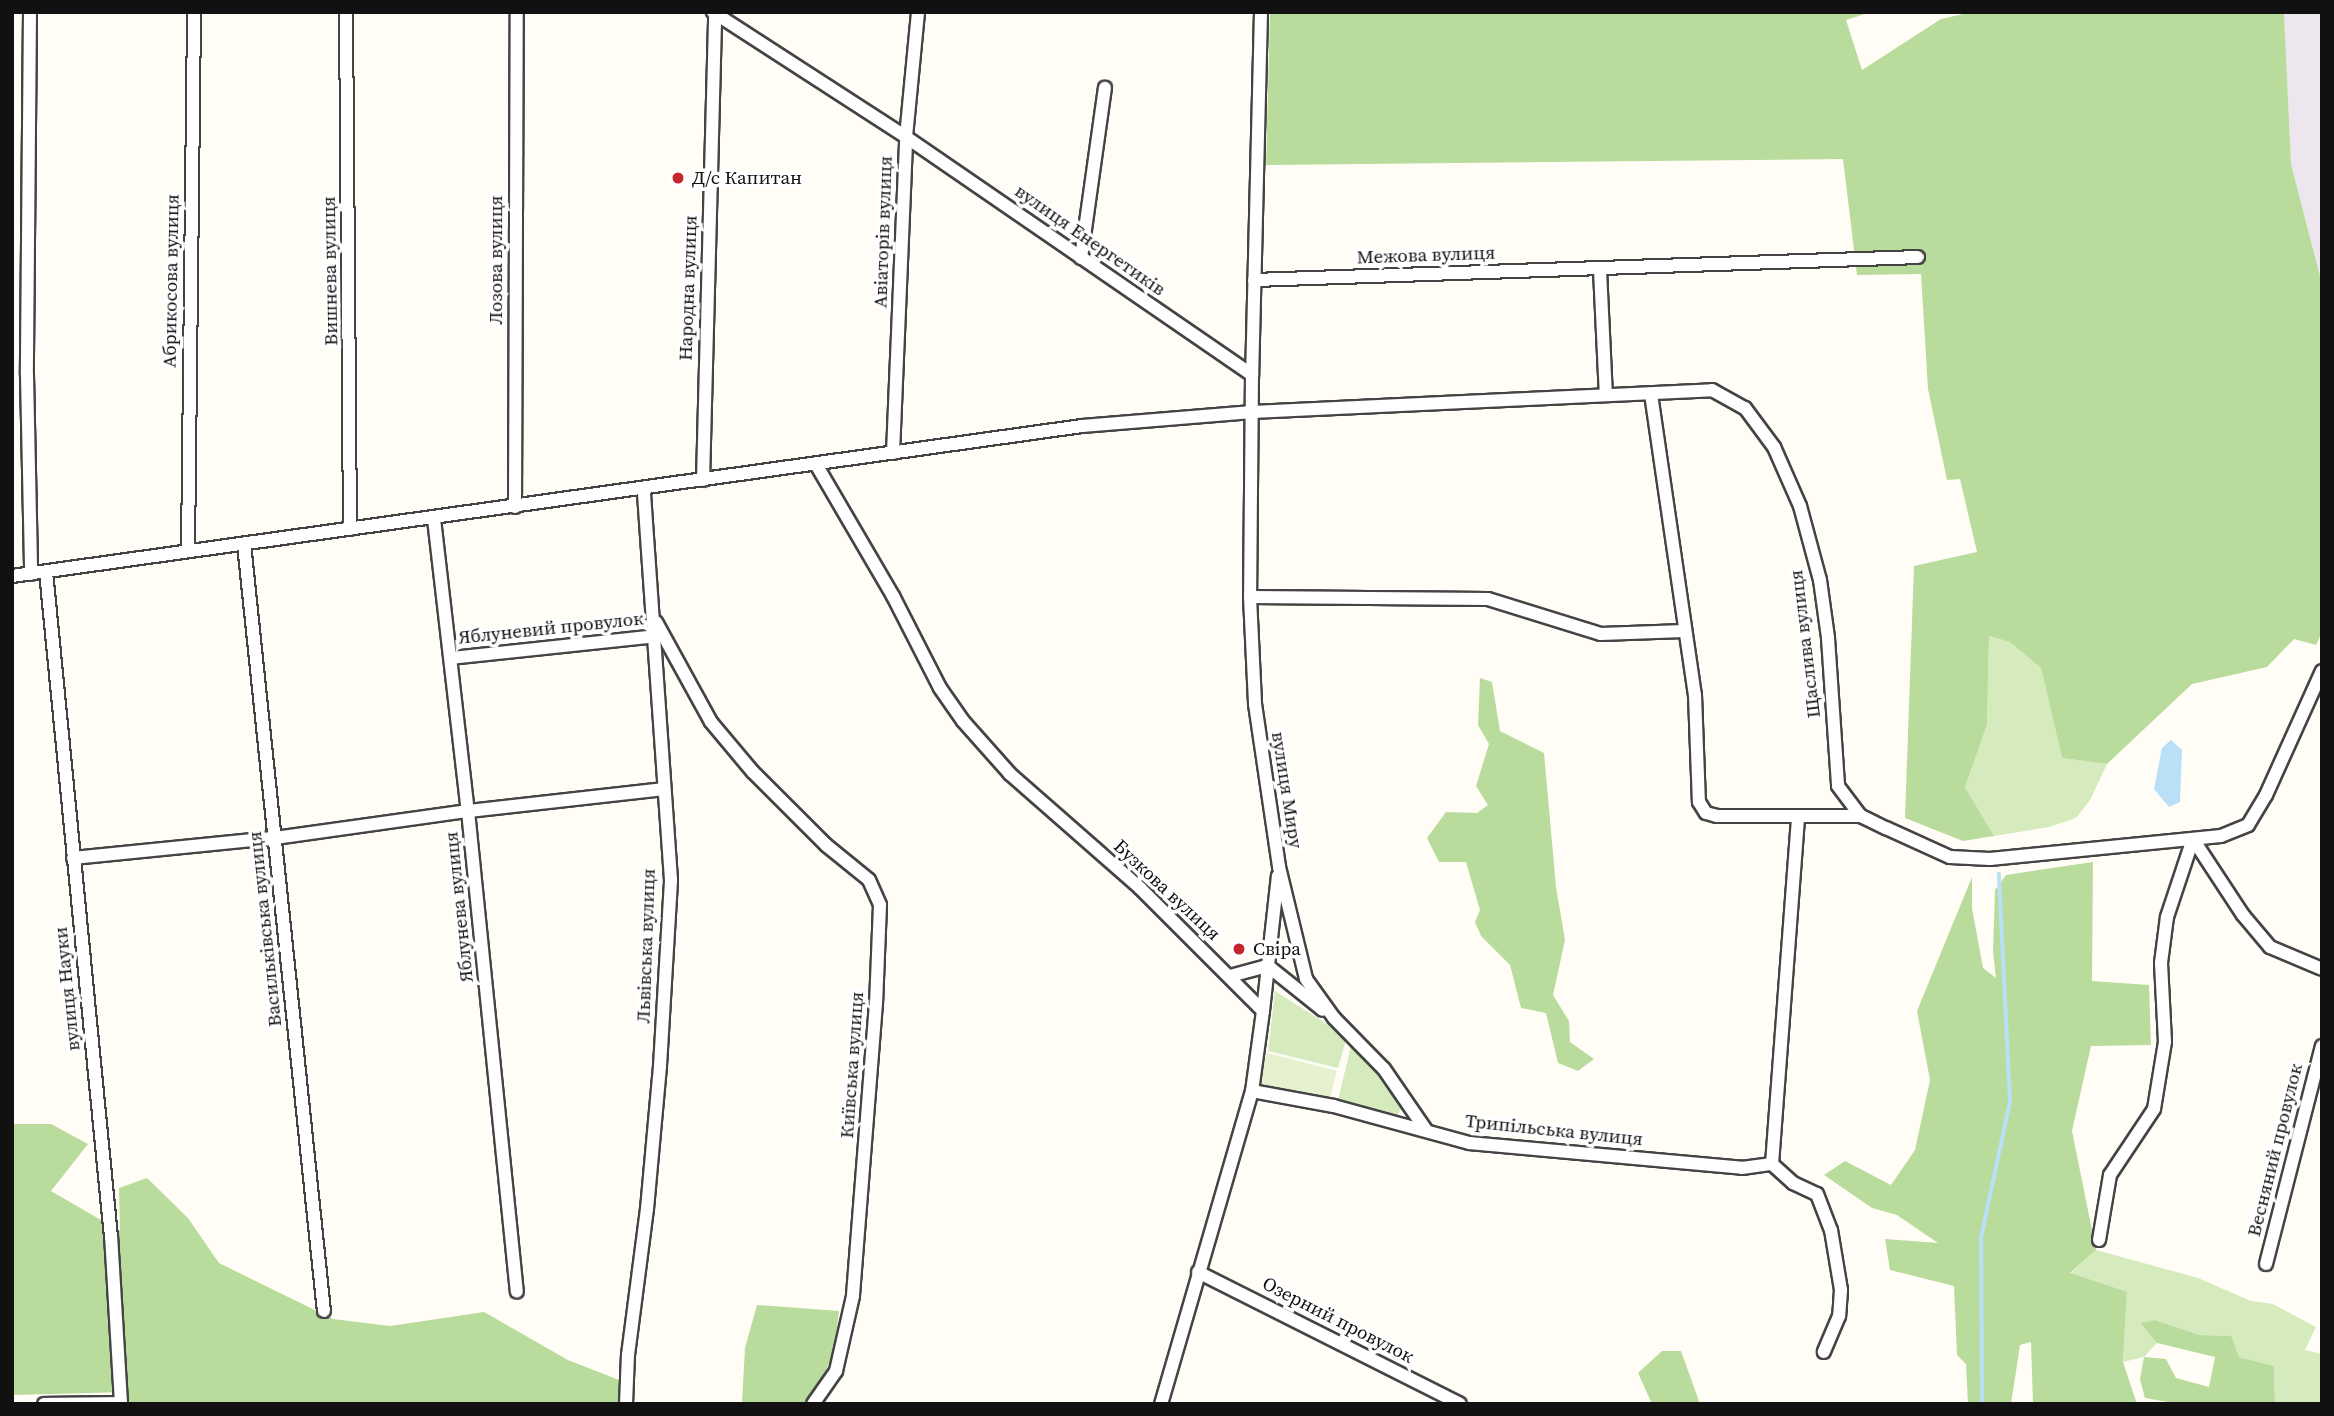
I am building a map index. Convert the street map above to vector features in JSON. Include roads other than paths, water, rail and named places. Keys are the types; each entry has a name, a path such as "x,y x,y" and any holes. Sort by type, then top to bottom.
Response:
{"street":[{"path":"30,12 27,375 31,574"},
{"name":"Абрикосова вулиця","path":"188,551 194,12"},
{"name":"Вишнева вулиця","path":"346,12 350,529"},
{"name":"Лозова вулиця","path":"515,508 517,12"},
{"name":"Авіаторів вулиця","path":"893,453 906,137 918,12"},
{"path":"1252,412 1261,12"},
{"name":"вулиця Енергетиків","path":"715,13 906,137 1252,375"},
{"name":"Народна вулиця","path":"703,480 715,13"},
{"path":"1081,258 1105,88"},
{"name":"Межова вулиця","path":"1254,280 1600,270 1865,256 1918,257"},
{"path":"1600,270 1606,395"},
{"name":"Щаслива вулиця","path":"12,576 817,466 1082,426 1252,412 1712,390 1745,408 1774,447 1800,506 1820,580 1828,638 1838,786 1861,816"},
{"name":"Щаслива вулиця","path":"1651,394 1695,695 1699,802 1706,813 1717,816 1861,816 1950,857 1990,859 2221,836 2248,825 2266,795 2322,671"},
{"name":"вулиця Миру","path":"1252,412 1250,597 1255,704 1279,867 1306,979 1335,1018 1384,1069 1426,1130"},
{"name":"Бузкова вулиця","path":"817,466 893,596 940,688 963,721 1010,774 1140,888 1263,1011"},
{"name":"Львівська вулиця","path":"626,1404 628,1355 648,1209 662,1039 671,880 644,489"},
{"name":"Яблунева вулиця","path":"434,519 468,811 517,1292"},
{"name":"Васильківська вулиця","path":"244,544 324,1311"},
{"name":"вулиця Науки","path":"46,572 111,1237 121,1403"},
{"path":"1250,597 1488,599 1601,634 1684,631"},
{"name":"Київська вулиця","path":"655,620 711,722 753,772 826,845 869,880 880,905 875,1016 853,1296 836,1371 813,1404"},
{"name":"Яблуневий провулок","path":"451,658 656,636"},
{"path":"73,858 275,838 468,811 663,789"},
{"path":"1798,817 1772,1164 1793,1183 1817,1194 1831,1230 1841,1290 1839,1316 1824,1352"},
{"path":"2193,839 2243,915 2270,947 2322,970"},
{"path":"2099,1240 2110,1175 2154,1109 2165,1042 2161,963 2167,917 2193,839"},
{"path":"1161,1404 1252,1091 1279,867"},
{"path":"1230,976 1268,966"},
{"path":"1268,966 1335,1018"},
{"name":"Весняний провулок","path":"2266,1264 2322,1046"},
{"name":"Трипільська вулиця","path":"1252,1091 1334,1106 1482,1144 1742,1168 1772,1164"},
{"name":"Озерний провулок","path":"1198,1272 1460,1404"},
{"path":"44,1404 121,1403"}],"water":[{"path":"2171,740 2182,750 2180,802 2169,807 2154,789 2162,748"}],"waterway":[{"path":"1982,1404 1981,1238 2010,1102 1999,874"}],"place":[{"name":"Д/с Капитан","path":"678,178"},
{"name":"Свіра","path":"1239,949"}]}
